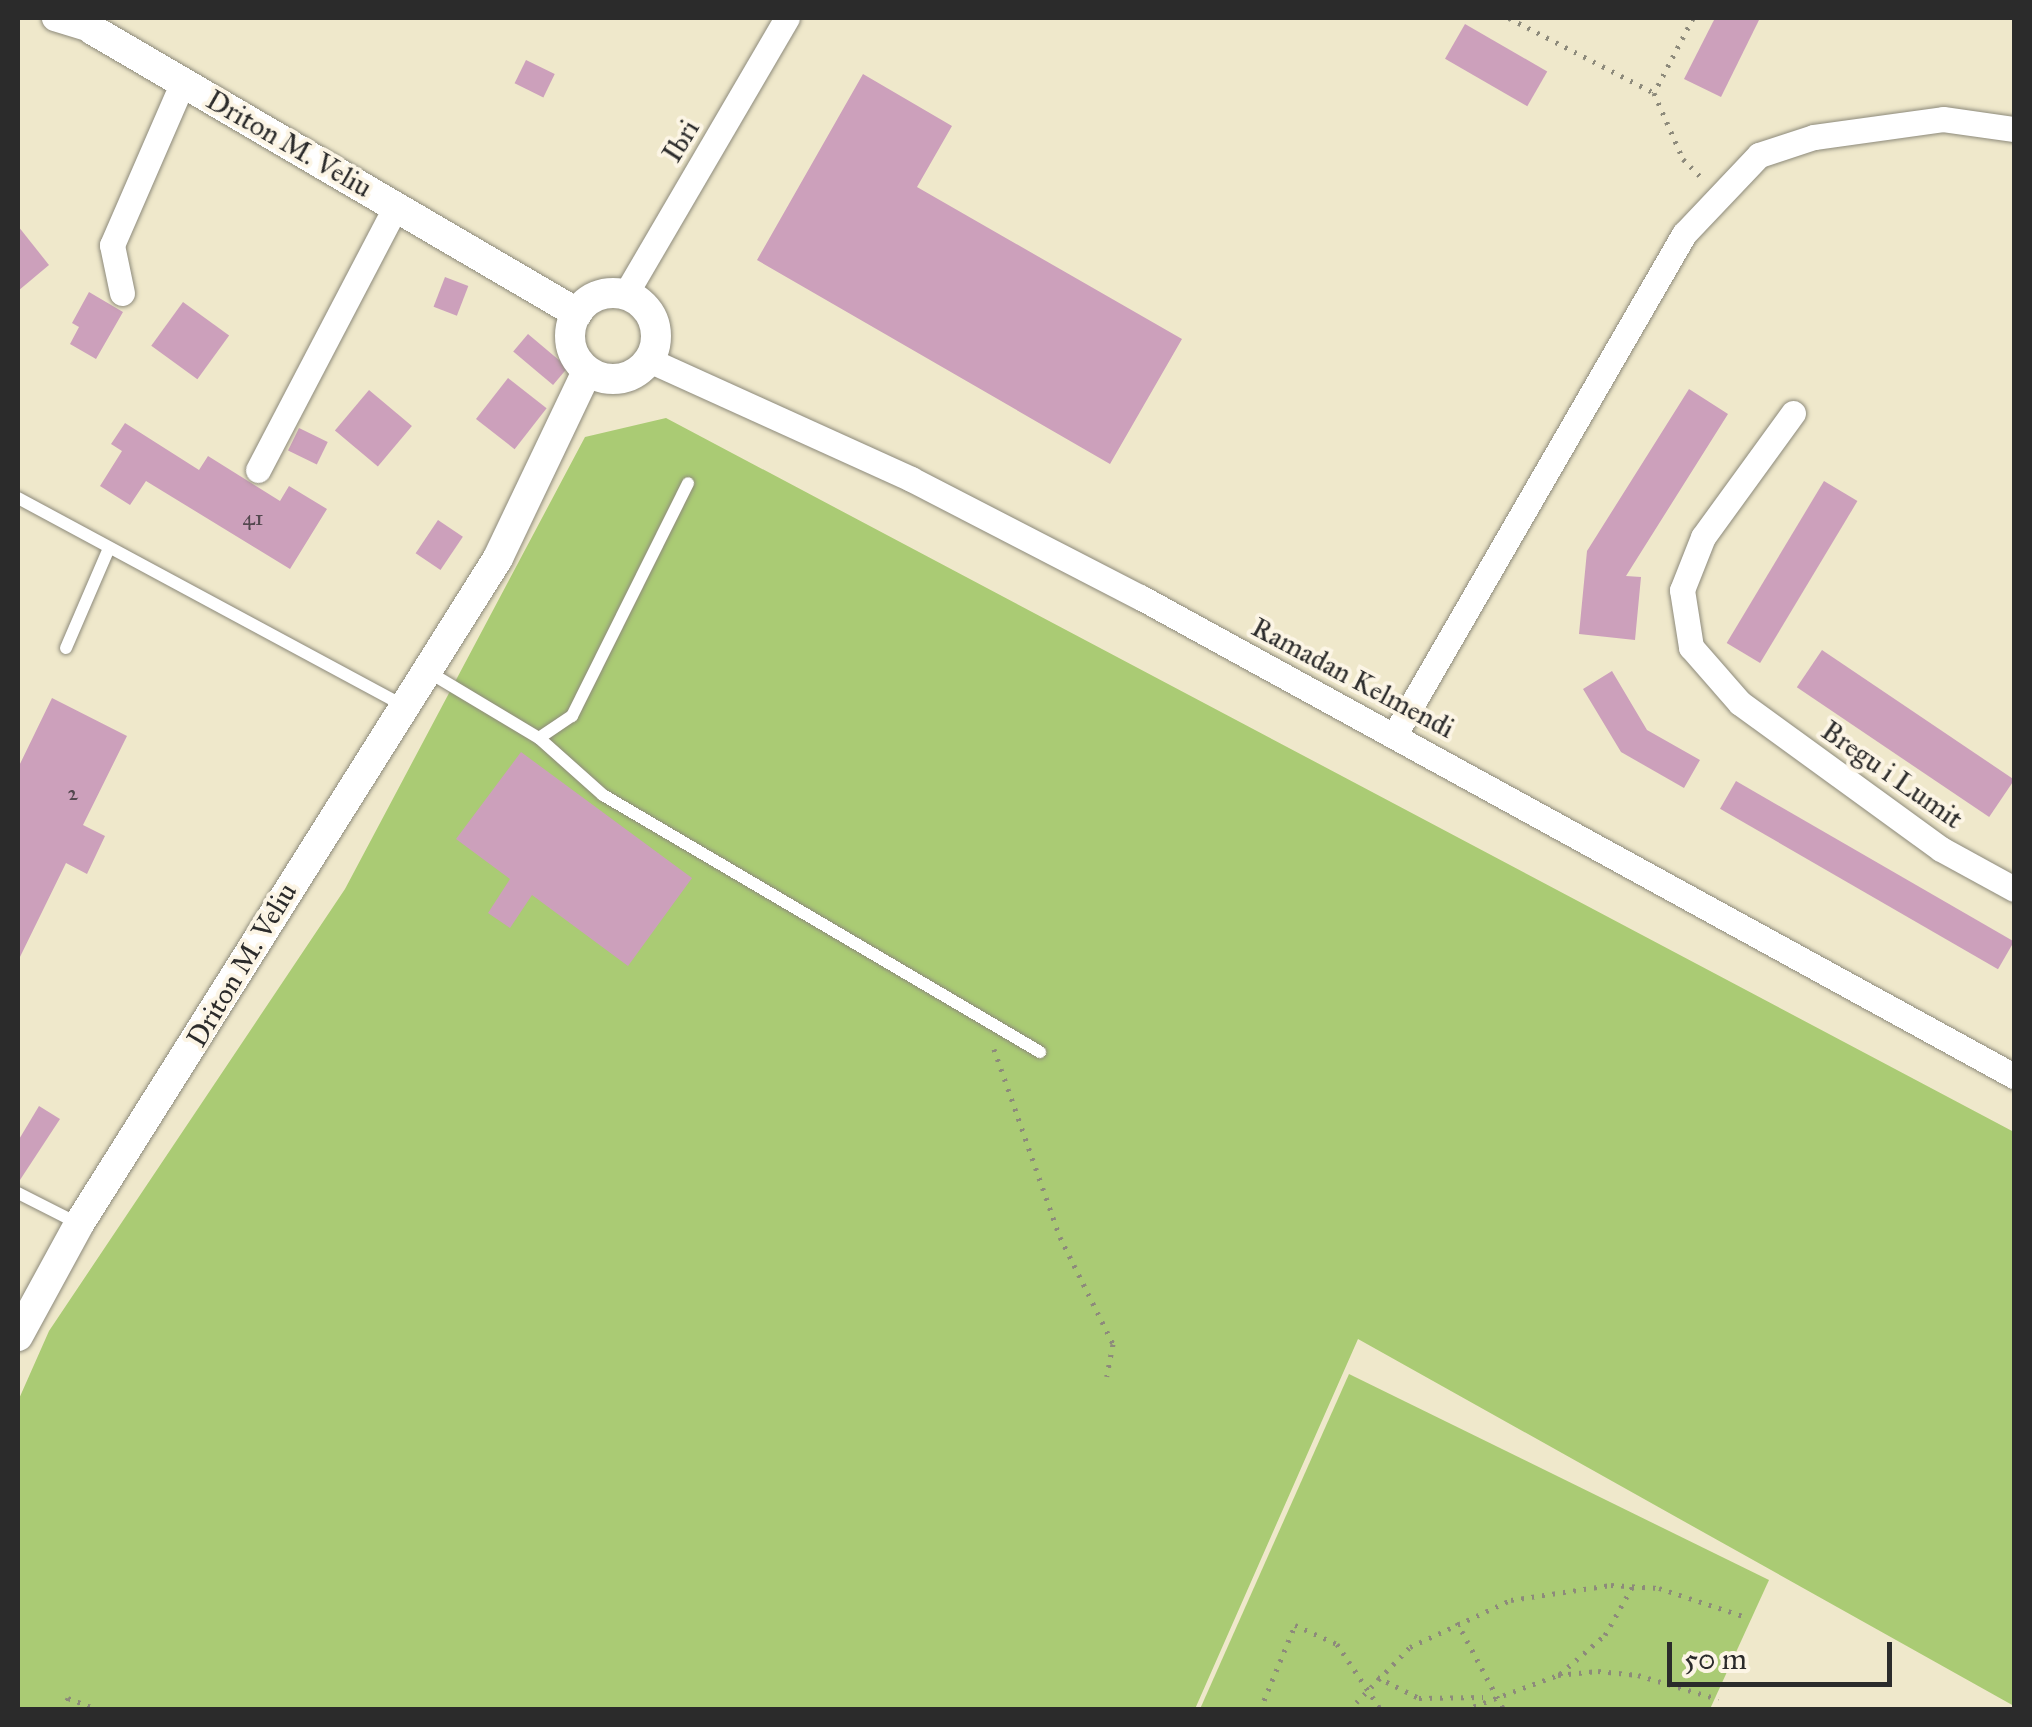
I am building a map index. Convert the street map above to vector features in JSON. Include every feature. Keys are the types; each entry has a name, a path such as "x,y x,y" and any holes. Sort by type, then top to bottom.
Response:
{"street":[{"path":"54,18 90,24"},
{"name":"Ibri","path":"625,295 788,18"},
{"name":"Driton M. Veliu","path":"90,24 577,313"},
{"name":"Driton M. Veliu","path":"122,293 112,245 183,82"},
{"path":"1394,734 1684,234 1759,156 1814,137 1943,119 2014,129"},
{"name":"Driton M. Veliu","path":"258,470 396,206"},
{"path":"625,295 654,321 649,360 626,377 587,371 572,350 577,313 598,296 625,295"},
{"name":"Ramadan Kelmendi","path":"649,360 911,478 1394,734 2014,1076"},
{"name":"Driton M. Veliu","path":"18,1336 79,1224 402,704 498,558 587,371"},
{"name":"Bregu i Lumit","path":"1793,413 1702,538 1682,590 1692,647 1740,703 1941,848 2014,890"}],"lane":[{"path":"539,738 572,716 688,484"},
{"path":"18,498 402,704"},
{"path":"66,648 109,548"},
{"path":"425,670 539,738 602,796 1040,1052"},
{"path":"18,1194 79,1224"}],"path":[{"path":"1509,18 1654,94 1683,159 1720,196"},
{"path":"1654,94 1693,18"},
{"path":"983,1018 1060,1237 1113,1344 1107,1376"},
{"path":"1349,1710 1368,1685 1410,1647 1457,1622 1512,1600 1633,1586 1660,1588 1746,1617"},
{"path":"1558,1675 1605,1635 1633,1586"},
{"path":"1457,1622 1504,1710"},
{"path":"1260,1710 1295,1625 1337,1644 1368,1685 1380,1710"},
{"path":"1377,1677 1432,1701 1495,1694 1558,1675 1638,1675 1718,1699"},
{"path":"1464,1710 1495,1694"},
{"path":"63,1710 68,1698 98,1710"}],"green space":[{"path":"666,418 2014,1132 2014,1706 1358,1339 1195,1709 18,1710 18,1401 49,1331 345,889 585,437"},
{"path":"1349,1374 1769,1580 1710,1709 1200,1709"}],"building":[{"path":"1715,18 1760,18 1721,97 1684,79"},
{"path":"1465,24 1547,72 1527,106 1445,59"},
{"path":"526,60 555,74 543,97 515,83"},
{"path":"863,74 952,126 917,187 1182,339 1110,464 757,260"},
{"path":"18,226 49,265 18,291"},
{"path":"445,277 468,286 457,316 434,307"},
{"path":"89,292 123,312 96,359 70,344 79,327 72,323"},
{"path":"183,302 229,336 197,379 151,346"},
{"path":"528,334 568,367 553,385 513,352"},
{"path":"508,378 547,408 515,449 476,419"},
{"path":"1689,389 1728,414 1626,576 1641,577 1635,640 1579,634 1587,551"},
{"path":"369,390 412,426 378,467 335,431"},
{"path":"125,423 199,470 208,456 280,501 289,486 327,509 290,569 146,481 130,505 100,486 122,451 111,444"},
{"path":"299,428 328,442 317,464 288,450"},
{"path":"1824,481 1857,501 1760,663 1727,643"},
{"path":"438,520 463,537 441,570 416,553"},
{"path":"1822,650 2014,780 1989,817 1797,687"},
{"path":"1612,671 1647,730 1700,760 1684,788 1621,752 1583,689"},
{"path":"52,698 127,736 83,825 105,836 87,874 66,863 18,961 18,768"},
{"path":"521,752 692,878 628,966 532,895 510,928 488,913 510,879 456,839"},
{"path":"1736,781 2014,942 1998,969 1720,809"},
{"path":"39,1106 60,1119 18,1183 18,1141"}]}
